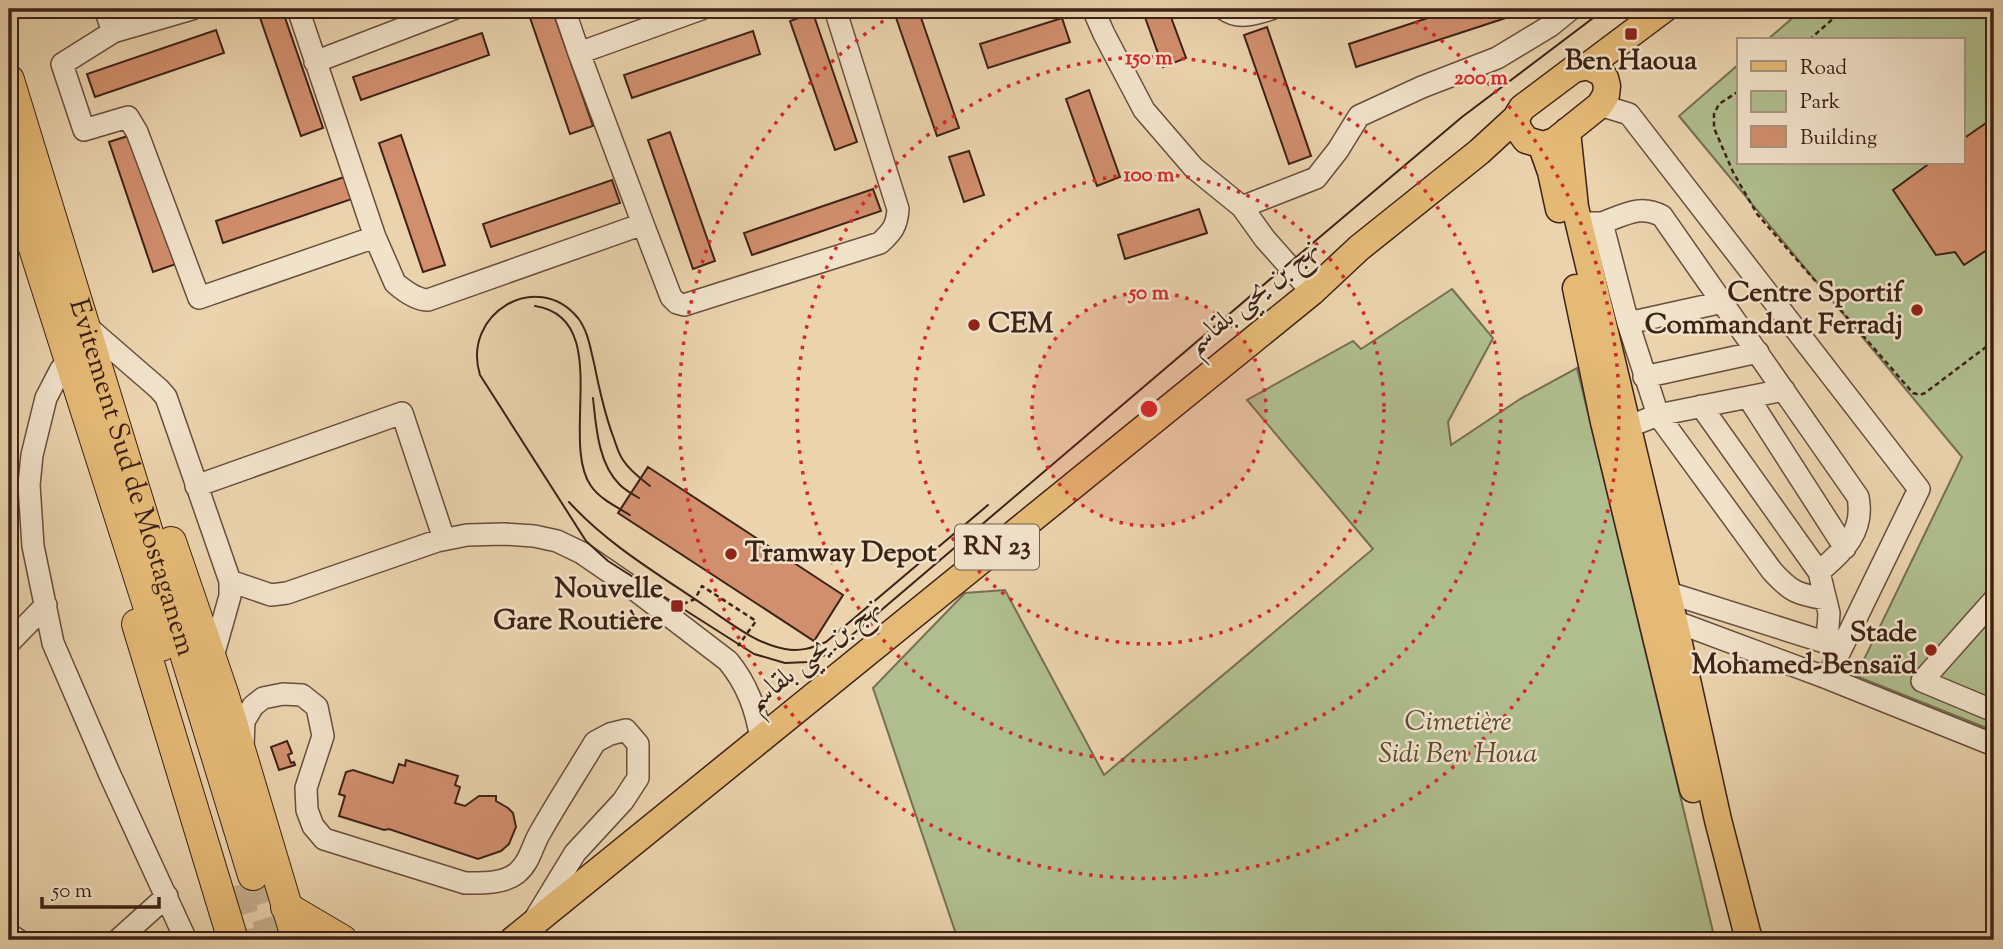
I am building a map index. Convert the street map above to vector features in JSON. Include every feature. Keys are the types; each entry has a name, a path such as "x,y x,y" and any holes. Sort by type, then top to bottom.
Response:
{"highway":[{"name":"Evitement Sud de Mostaganem","path":"9,80 84,324 244,880 182,710 9,170"},
{"path":"55,316 61,369 233,940"},
{"path":"84,324 121,398 212,660 297,940"},
{"path":"286,907 342,940"}],"main road":[{"path":"1664,9 1588,66 1574,69 1522,108 1528,134 1551,172 1604,422 1663,621 1730,940"},
{"path":"1528,134 1555,141 1604,95 1619,43"},
{"path":"1588,66 1605,78 1604,95"},
{"path":"1567,131 1571,183 1591,223 1656,592"},
{"name":"نهج بن يحيى بلقاسم","path":"522,933 1312,292 1359,248 1479,152 1528,134"},
{"path":"1663,621 1749,940"}],"street":[{"path":"105,9 113,32"},
{"path":"192,9 113,32 62,64 84,130 128,117 138,132 199,298 375,237"},
{"path":"298,9 375,237 395,283 423,300 428,300 643,224"},
{"path":"315,61 453,9"},
{"path":"564,9 671,297 684,305 880,243 897,222 898,209 835,9"},
{"path":"579,53 701,9"},
{"path":"1093,9 1144,110 1194,168 1242,207 1265,239 1312,292"},
{"path":"1224,9 1231,14 1253,15 1271,9"},
{"path":"1242,207 1315,178 1338,150 1359,116 1422,87 1497,58 1550,26 1571,9"},
{"path":"1604,95 1629,114 1919,489 1834,645 1827,678"},
{"path":"1819,572 1845,548 1859,523 1861,510 1858,497 1662,216 1643,209 1591,223 1658,415 1772,571 1788,588 1802,595 1825,599"},
{"path":"1628,323 1723,302"},
{"path":"84,324 166,397 230,581 230,596 212,660"},
{"path":"1644,377 1758,352"},
{"path":"61,369 46,398 32,455 29,485 33,546 53,643 186,940"},
{"path":"1628,435 1635,424 1658,415 1784,390"},
{"path":"1748,397 1845,548"},
{"path":"1702,406 1819,572 1834,645"},
{"path":"196,486 402,413 444,539"},
{"path":"230,581 271,595 287,593 444,539 504,534 557,541 582,553 630,586 728,660 753,702 761,739"},
{"path":"1656,592 1834,645"},
{"path":"1994,600 1922,681 1994,711"},
{"path":"9,643 46,605"},
{"path":"1663,621 1827,678 1994,745"},
{"path":"242,759 244,721 253,706 263,698 284,694 302,695 317,707 323,736 306,788 307,810 313,825 324,839 465,883 486,883 516,874 530,859 539,834 595,742 626,730 638,744 638,778 623,801 575,853 522,933"},
{"path":"118,940 167,896"},
{"path":"9,934 18,940"}],"path":[{"path":"1812,38 1844,9"},
{"path":"1737,92 1719,104 1714,114 1714,128 1733,172 1757,214 1913,393 1926,393 1994,341"},
{"path":"677,606 695,599 702,586 756,621 728,660"}],"green space":[{"name":"Centre Sportif Commandant Ferradj","path":"1803,9 1994,9 1994,731 1856,676 1962,457 1679,116 1737,66 1737,164 1965,164 1965,38 1769,38"},
{"name":"Cimetière Sidi Ben Houa","path":"1452,289 1493,338 1448,422 1451,445 1520,399 1577,368 1715,940 958,940 873,688 965,593 1005,590 1104,775 1373,549 1247,400 1353,341 1361,349"}],"building":[{"path":"257,9 282,9 323,128 301,136"},
{"path":"527,9 552,9 593,126 570,134"},
{"path":"893,9 918,9 959,128 937,136"},
{"path":"1142,9 1168,9 1186,58 1163,67"},
{"path":"1455,9 1527,11 1356,67 1349,44"},
{"path":"813,13 857,142 835,150 790,21"},
{"path":"1062,18 1070,42 988,68 980,44"},
{"path":"1267,27 1311,156 1289,164 1244,35"},
{"path":"216,30 224,53 95,97 87,74"},
{"path":"753,31 760,54 632,98 624,75"},
{"path":"482,33 489,55 361,100 353,77"},
{"path":"1089,90 1120,177 1097,186 1066,99"},
{"path":"1989,121 1994,121 1994,252 1992,249 1987,250 1964,265 1955,252 1936,255 1893,190 1929,164 1965,164 1965,138"},
{"path":"670,132 715,261 693,269 648,140"},
{"path":"131,135 176,264 153,272 109,142"},
{"path":"401,135 445,265 423,272 379,143"},
{"path":"969,151 984,195 964,202 949,157"},
{"path":"344,177 352,199 223,243 216,221"},
{"path":"612,180 620,203 491,247 483,224"},
{"path":"873,189 881,211 752,255 744,233"},
{"path":"1199,209 1207,233 1125,259 1118,235"},
{"name":"Tramway Depot","path":"648,467 843,595 814,641 618,513"},
{"path":"287,741 292,753 288,755 291,763 294,762 295,765 279,770 271,747"},
{"path":"406,760 458,776 455,785 460,787 455,803 465,806 479,796 496,796 496,801 513,813 516,827 509,844 501,851 478,859 389,829 384,830 339,816 345,796 339,794 346,772 353,770 393,783 399,764 405,766"}],"tunnel":[{"path":"253,875 274,940"},
{"path":"235,886 251,940"}],"tram line":[{"path":"650,486 629,468 618,451 604,409 588,339 578,318 561,304 543,297 524,298 506,305 492,317 482,333 477,353 480,375 586,541 608,561 754,654 785,663 809,662 832,652 1462,117 1605,9"},
{"path":"535,306 559,315 573,333 579,356 581,384 580,441 583,466 591,486 604,499 630,515"},
{"path":"593,398 599,444 607,466 620,485 639,498"},
{"path":"569,502 616,545 733,625 774,646 796,650 826,642 988,505"}],"place":[{"name":"Ben Haoua","path":"1631,34"},
{"name":"Centre Sportif Commandant Ferradj","path":"1917,310"},
{"name":"CEM","path":"974,325"},
{"name":"Tramway Depot","path":"731,554"},
{"name":"Nouvelle Gare Routière","path":"677,606"},
{"name":"Stade Mohamed-Bensaïd","path":"1931,650"}]}
